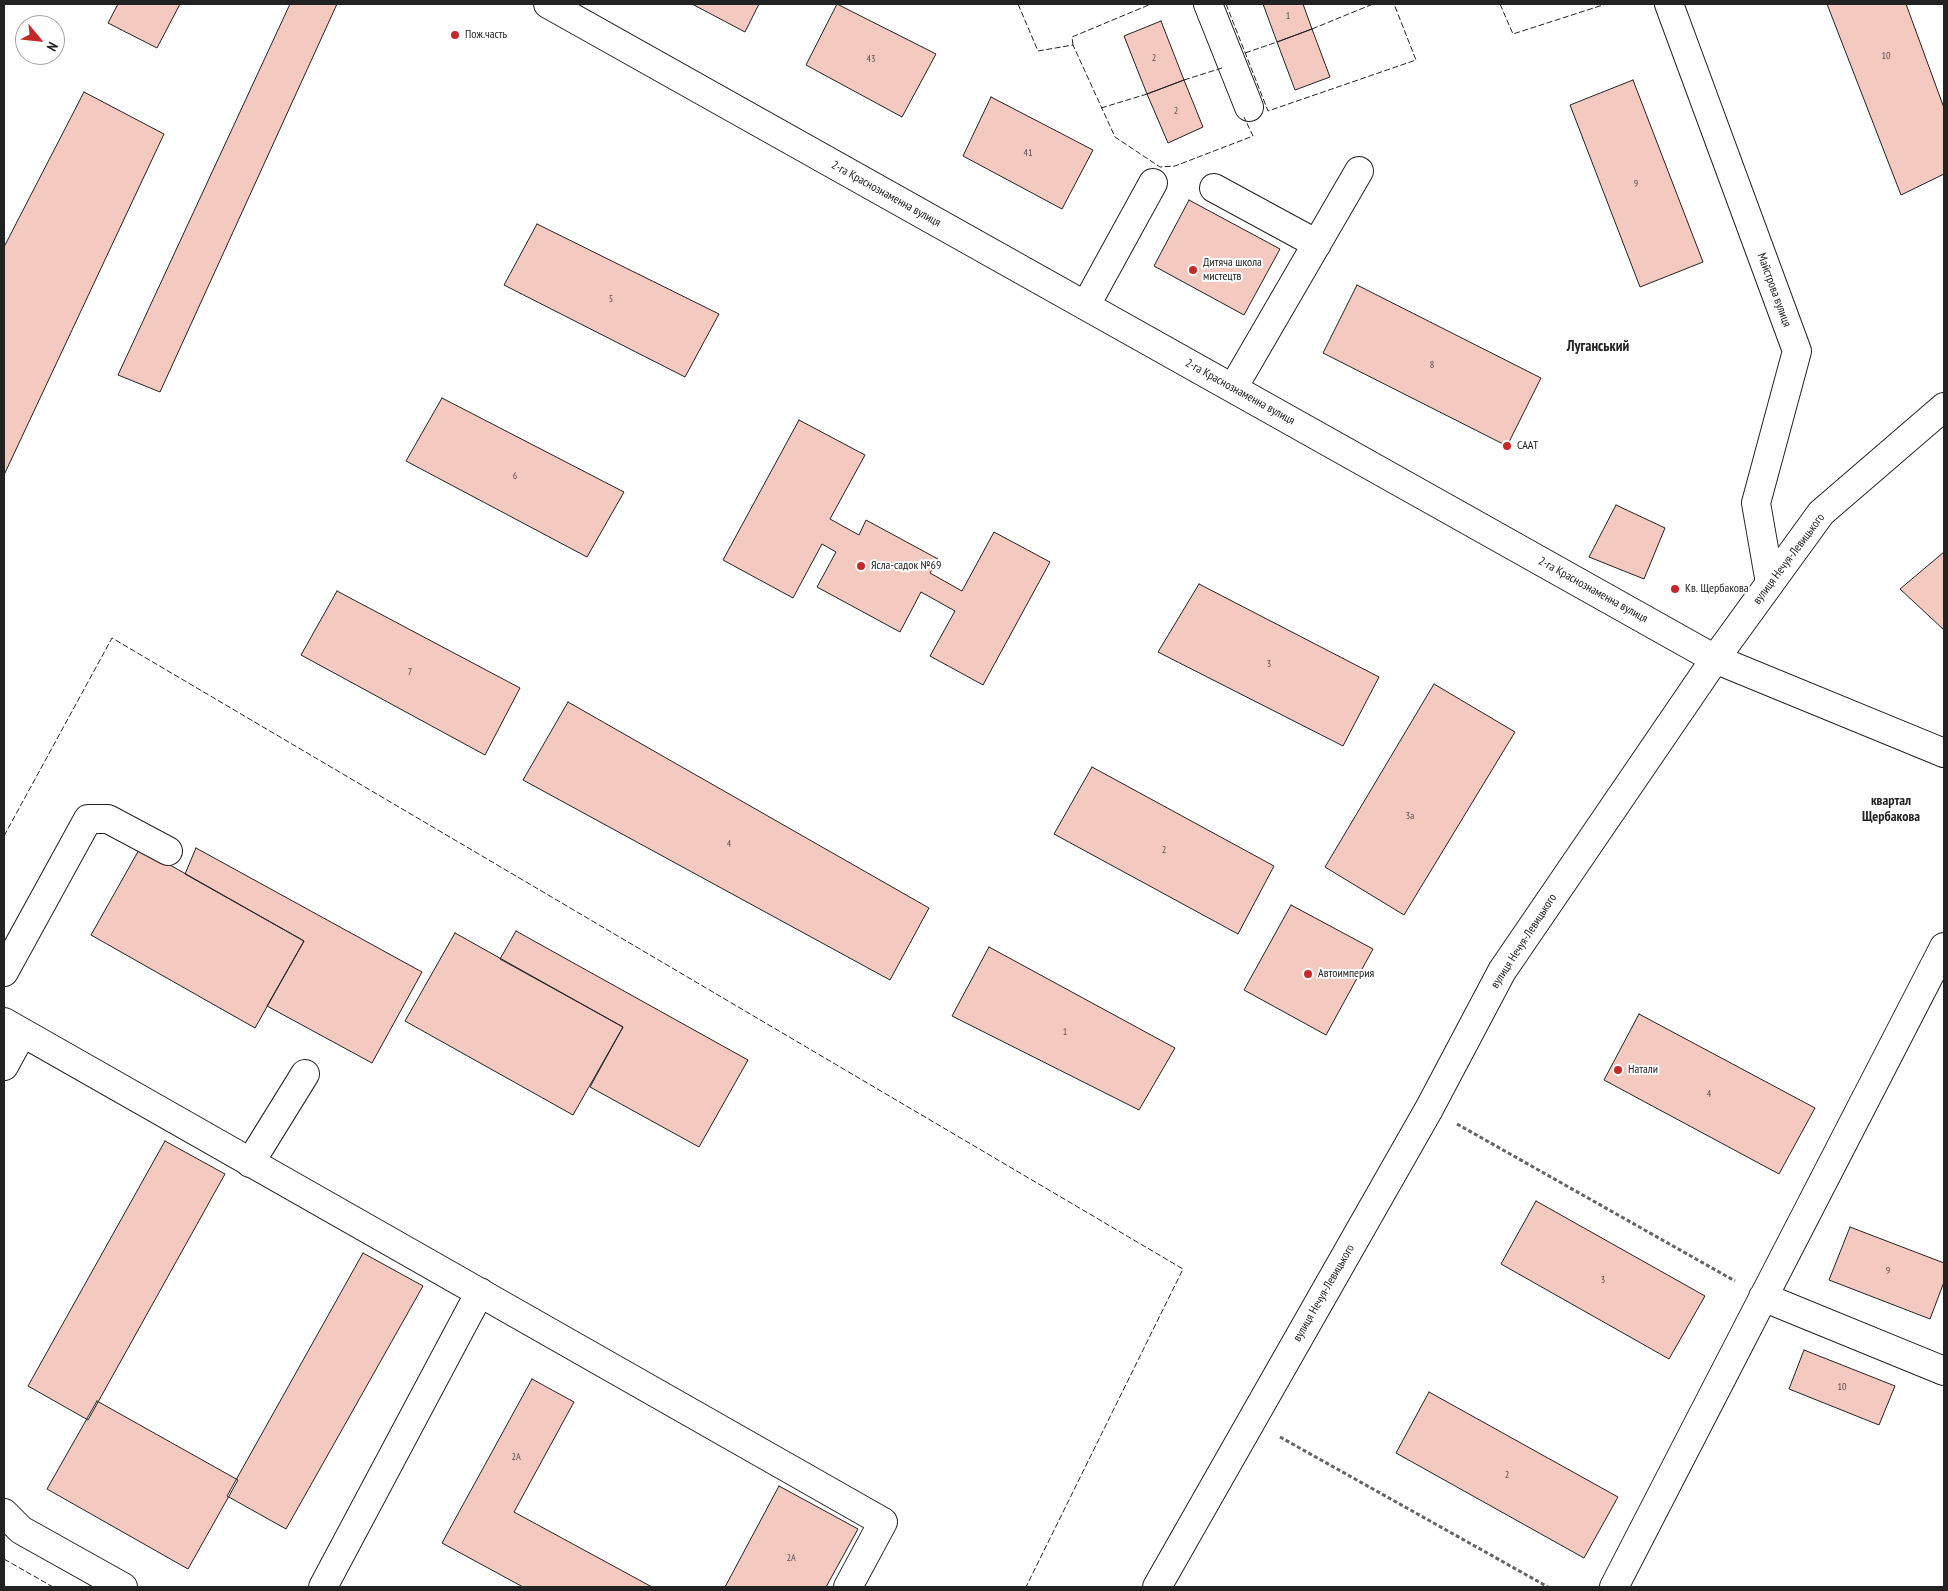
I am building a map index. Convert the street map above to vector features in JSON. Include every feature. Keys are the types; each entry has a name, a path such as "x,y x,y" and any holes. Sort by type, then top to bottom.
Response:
{"street":[{"name":"2-га Краснознаменна вулиця","path":"548,4 1715,658 1944,754"},
{"path":"1208,4 1249,107"},
{"name":"Майстрова вулиця","path":"1669,4 1797,351 1756,503 1770,583"},
{"path":"1233,388 1359,171"},
{"path":"1086,306 1153,183"},
{"path":"1214,188 1316,244"},
{"name":"вулиця Нечуя-Левицького","path":"1157,1587 1429,1109 1502,971 1715,658 1821,513 1944,407"},
{"path":"4,972 88,819 108,819 168,851"},
{"path":"1614,1587 1944,947"},
{"path":"4,1066 13,1028 884,1522 848,1587"},
{"path":"250,1163 305,1074"},
{"path":"323,1587 480,1292"},
{"path":"1764,1297 1944,1370"},
{"path":"4,1513 21,1530 123,1587"}],"path":[{"path":"1429,1109 1764,1297"},
{"path":"1251,1421 1548,1587"}],"building":[{"path":"118,4 180,4 157,48 108,23"},
{"path":"290,4 337,4 160,392 118,375"},
{"path":"692,4 759,4 745,32"},
{"path":"837,4 936,54 902,117 806,65"},
{"path":"1263,4 1303,4 1312,29 1277,42"},
{"path":"1827,4 1906,4 1944,108 1944,174 1901,195"},
{"path":"1161,21 1184,80 1147,94 1124,36"},
{"path":"1312,29 1330,77 1295,90 1277,42"},
{"path":"1184,80 1203,127 1168,143 1147,94"},
{"path":"1633,80 1703,262 1640,287 1570,105"},
{"path":"84,92 164,134 4,475 4,247"},
{"path":"991,97 1093,150 1062,209 963,156"},
{"path":"1189,200 1280,249 1244,315 1154,266"},
{"path":"537,224 719,314 685,377 504,285"},
{"path":"1357,285 1541,378 1507,446 1323,353"},
{"path":"442,398 624,492 587,557 406,461"},
{"path":"799,420 865,455 830,519 859,535 866,520 938,559 930,573 962,591 994,532 1050,562 983,685 930,656 955,611 921,592 900,632 817,587 836,552 822,544 793,598 723,560"},
{"path":"1616,505 1665,528 1644,579 1589,557"},
{"path":"1944,552 1944,630 1900,589"},
{"path":"1199,584 1379,677 1343,746 1158,652"},
{"path":"337,591 520,688 485,755 301,655"},
{"path":"1434,684 1515,732 1404,915 1325,867"},
{"path":"568,702 929,908 890,980 523,780"},
{"path":"1092,767 1274,866 1238,934 1054,834"},
{"path":"140,848 304,941 255,1028 91,935"},
{"path":"196,848 422,972 372,1063 267,1006 304,941 185,874"},
{"path":"1291,905 1373,949 1326,1035 1244,990"},
{"path":"516,931 748,1060 699,1147 590,1087 623,1027 500,959"},
{"path":"455,933 623,1027 573,1115 405,1021"},
{"path":"989,947 1175,1048 1139,1110 952,1016"},
{"path":"1639,1014 1815,1108 1779,1174 1604,1080"},
{"path":"165,1141 225,1174 88,1420 28,1386"},
{"path":"1536,1201 1705,1296 1669,1359 1501,1264"},
{"path":"1850,1227 1944,1263 1944,1282 1930,1319 1829,1280"},
{"path":"363,1253 423,1286 286,1529 227,1496"},
{"path":"1804,1350 1895,1386 1879,1425 1789,1389"},
{"path":"532,1379 574,1402 514,1512 652,1587 523,1587 442,1543"},
{"path":"1429,1392 1618,1497 1584,1558 1396,1453"},
{"path":"97,1401 238,1480 188,1569 47,1489"},
{"path":"779,1486 858,1529 826,1587 725,1587"}],"fence":[{"path":"1018,4 1038,51 1073,45 1115,137 1160,167 1175,166 1253,136 1244,117"},
{"path":"1073,45 1072,37 1151,4"},
{"path":"1226,4 1268,111 1416,60 1394,4"},
{"path":"1312,29 1373,4"},
{"path":"1500,4 1513,34 1606,4"},
{"path":"1245,53 1277,42"},
{"path":"1184,80 1222,68"},
{"path":"1101,108 1147,94"},
{"path":"4,836 112,638 1183,1269 1026,1587"},
{"path":"4,1559 53,1587"}],"place":[{"name":"Пож.часть","path":"455,35"},
{"name":"Дитяча школа мистецтв","path":"1193,270"},
{"name":"СААТ","path":"1507,446"},
{"name":"Ясла-садок №69","path":"861,566"},
{"name":"Кв. Щербакова","path":"1675,589"},
{"name":"Автоимперия","path":"1308,974"},
{"name":"Натали","path":"1618,1070"}],"district":[{"name":"Луганський","path":"1598,347"},
{"name":"квартал Щербакова","path":"1891,810"}]}
